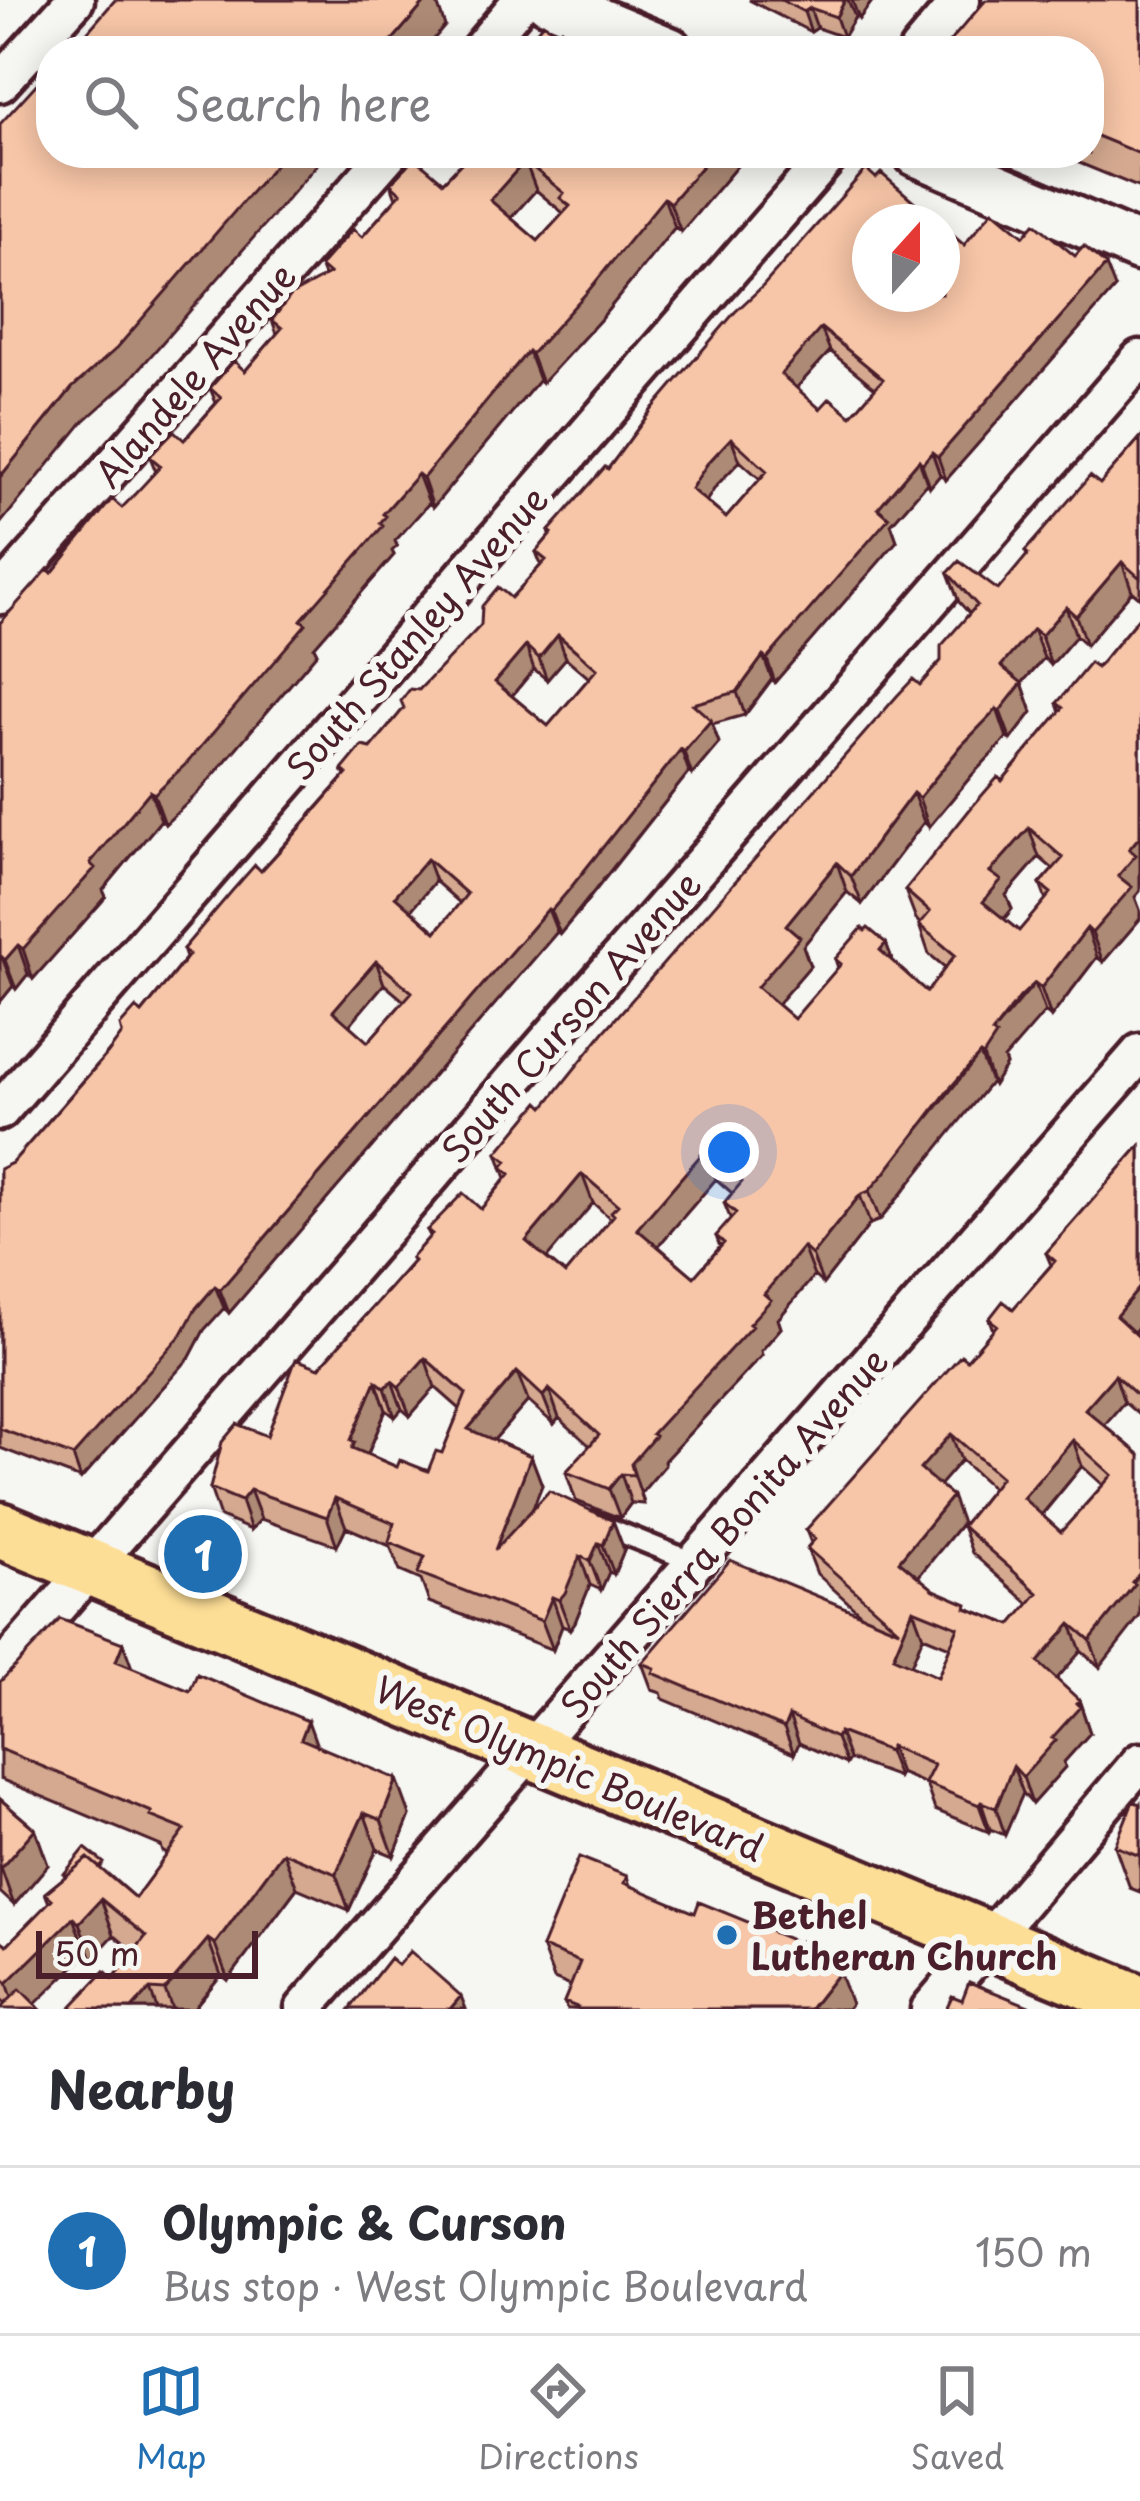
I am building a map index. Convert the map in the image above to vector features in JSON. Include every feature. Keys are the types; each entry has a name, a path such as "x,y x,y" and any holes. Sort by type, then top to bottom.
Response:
{"main road":[{"name":"West Olympic Boulevard","path":"0,1530 1140,2003"}],"street":[{"path":"42,36 75,0"},
{"path":"492,36 522,0"},
{"path":"548,0 634,36"},
{"path":"931,36 961,0"},
{"path":"0,83 36,43"},
{"name":"Alandele Avenue","path":"0,595 376,168"},
{"name":"South Stanley Avenue","path":"0,1111 818,168"},
{"path":"952,168 1140,248"},
{"name":"South Curson Avenue","path":"0,1672 1140,359"},
{"name":"South Sierra Bonita Avenue","path":"304,2009 1140,1053"},
{"path":"930,2009 1140,1762"}],"lane":[{"path":"571,1513 696,1563"}],"building":[{"path":"115,0 427,0 396,36 84,36"},
{"path":"781,0 845,0 836,17 810,8 804,12"},
{"path":"986,0 1140,0 1140,154 1104,139 1104,36 955,36"},
{"path":"543,23 569,36 532,36"},
{"path":"36,84 36,168 272,168 117,348 72,388 0,477 0,124"},
{"path":"405,168 427,168 443,182 457,168 519,168 490,200 538,241 570,206 560,198 564,193 534,168 700,168 670,203 664,198 423,478 418,474 383,514 383,526 301,620 306,624 188,762 154,794 150,791 90,863 95,868 23,949 18,945 0,960 0,623 48,569 52,573 112,499 122,508 161,466 150,457 155,450 174,431 184,440 221,398 210,388 234,361 245,371 282,328 272,320 291,295 329,274 320,266 353,229 362,237 401,193 391,184"},
{"path":"866,169 876,178 881,173 917,204 852,204 852,312 960,312 960,242 964,245 993,210 1024,236 1035,223 1075,256 1084,246 1106,265 938,457 932,452 922,464 919,460 878,508 889,518 767,659 763,656 737,692 693,704 711,720 684,752 681,749 551,911 220,1290 215,1286 182,1334 73,1456 0,1429 0,1169 12,1163 108,1053 122,1034 120,1026 136,1008 142,1013 189,955 183,949 232,891 255,865 261,871 296,833 347,774 342,770 362,746 371,748 404,708 401,701 410,689 419,690 481,625 482,606 498,587 511,598 546,560 536,552 552,533 549,531 608,469 735,312","holes":["821,328 883,379 851,416 830,398 820,409 781,374","731,438 767,471 726,518 691,489","558,635 597,669 548,726 495,682 526,646 539,658","427,859 467,894 436,932 395,896","376,961 412,992 368,1042 333,1011"]},
{"path":"1140,438 1140,578 1122,562 1076,616 1066,607 1041,636 1033,629 1001,666 1022,683 919,798 913,793 851,876 837,863 786,925 800,937 757,987 794,1019 841,964 835,959 862,928 868,928 886,943 880,950 927,992 955,955 919,925 930,912 905,890 971,808 998,777 1002,781 1063,708 1057,703 1090,663 1097,668 1140,616 1140,836 1129,849 1136,855 1118,876 1132,887 1092,933 1087,928 1041,988 1035,983 1020,997 992,1033 996,1036 983,1056 950,1088 885,1173 860,1195 812,1255 803,1247 764,1294 771,1300 749,1324 752,1326 652,1434 655,1436 631,1464 634,1475 621,1474 609,1489 566,1472 599,1435 549,1389 543,1396 517,1372 468,1429 531,1456 495,1550 549,1491 613,1521 590,1561 580,1556 565,1593 559,1600 552,1597 542,1621 418,1573 425,1557 389,1542 394,1523 335,1498 327,1517 250,1490 241,1501 210,1488 222,1442 237,1424 267,1436 296,1359 319,1368 414,1261 411,1258 432,1234 427,1230 463,1193 481,1209 510,1174 502,1167 507,1161 497,1153 539,1102 544,1107 897,696 913,679 920,685 941,661 941,646 977,605 948,573 959,561 998,590 1090,476 1100,484","holes":["1029,828 1063,858 1040,884 1051,893 1019,931 983,902 1001,880 990,872","705,1150 742,1182 724,1203 736,1213 716,1236 724,1243 694,1277 637,1229","582,1174 618,1205 565,1274 526,1241","425,1358 466,1394 442,1453 436,1451 428,1471 400,1460 397,1467 352,1448 355,1442 351,1440 376,1381 385,1388 392,1381 399,1387"]},
{"path":"1140,1146 1140,1287 1116,1316 1140,1338 1140,1398 1115,1375 1085,1409 1140,1455 1140,1573 1090,1640 1071,1624 1038,1662 1079,1700 1080,1707 1023,1777 1013,1766 996,1808 925,1783 934,1765 890,1746 888,1751 839,1732 836,1738 789,1716 784,1728 653,1673 655,1668 642,1663 730,1560 899,1630 807,1548 815,1539 806,1530 961,1355 967,1360 997,1325 989,1319 1003,1301 1013,1309 1055,1261 1046,1253","holes":["951,1434 1001,1477 962,1526 1038,1593 1011,1625 934,1590 899,1561 952,1496 920,1469","1073,1440 1112,1475 1061,1532 1023,1498","913,1609 958,1627 938,1677 893,1657"]},
{"path":"60,1619 123,1643 116,1661 190,1691 197,1674 308,1721 301,1739 397,1779 381,1820 364,1813 336,1874 283,1852 215,1944 208,1939 165,1990 150,1989 132,2009 69,2009 105,1971 113,1979 146,1936 101,1899 79,1923 73,1918 7,1983 0,1976 0,1940 7,1945 52,1899 45,1893 88,1858 135,1898 185,1830 0,1749 0,1682"},
{"path":"0,1799 35,1829 1,1868 0,1868"},
{"path":"1133,1801 1140,1804 1140,1856 1115,1846"},
{"path":"85,1848 104,1863 100,1868 88,1858 66,1876 64,1874"},
{"path":"579,1857 627,1876 624,1883 695,1913 699,1902 801,1941 839,1972 810,2009 575,2009 564,2002 580,1962 542,1947"},
{"path":"410,1951 461,1996 450,2009 350,2009 390,1958 398,1965"},
{"path":"969,1982 1036,2009 946,2009 952,1996 962,2000"},
{"path":"20,1989 40,2009 0,2009"}],"place":[{"name":"Olympic & Curson","path":"203,1554"},
{"name":"Bethel Lutheran Church","path":"727,1935"}]}
